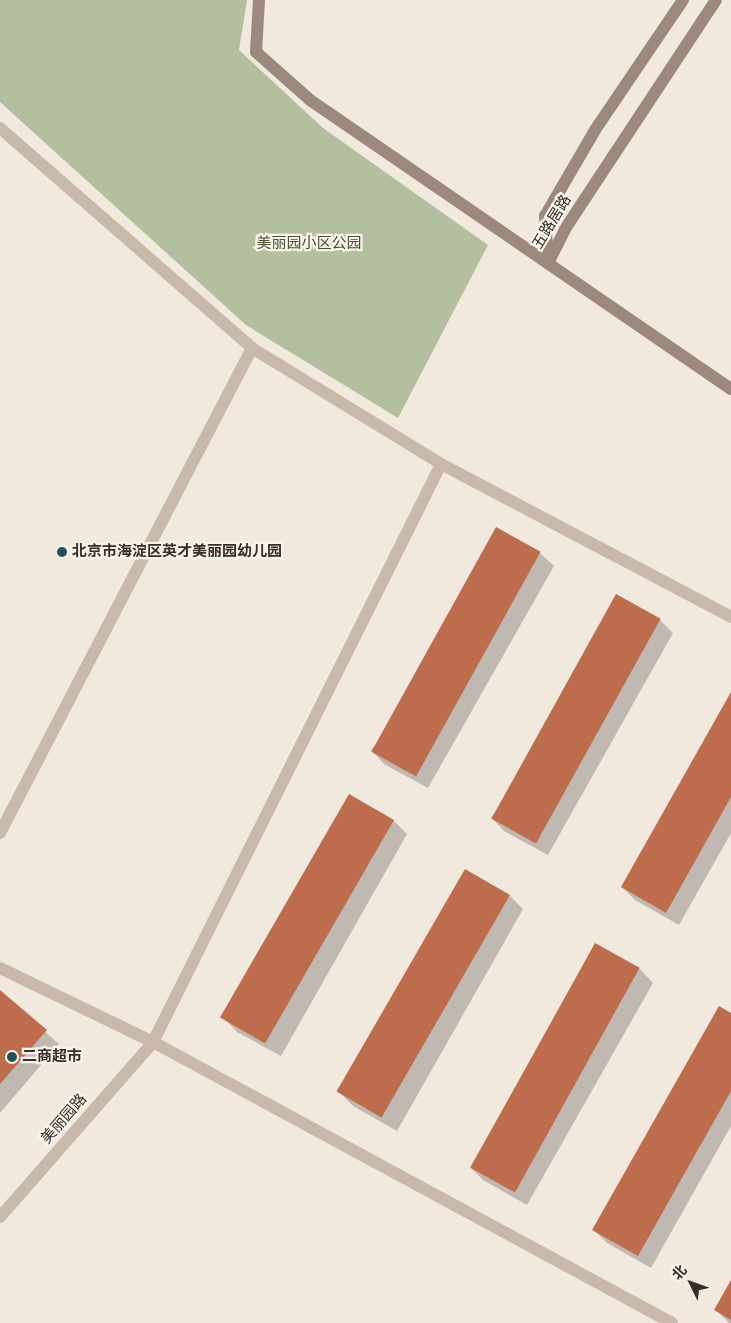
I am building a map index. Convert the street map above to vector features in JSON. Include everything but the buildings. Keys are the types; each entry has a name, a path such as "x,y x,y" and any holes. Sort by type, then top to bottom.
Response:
{"street":[{"path":"259,0 256,52 310,100 731,389"},
{"name":"五路居路","path":"548,263 545,216 595,130 683,0"},
{"name":"五路居路","path":"548,263 565,229 716,0"},
{"path":"0,128 252,348 441,464 731,617"},
{"path":"0,833 252,348"},
{"name":"美丽园路","path":"0,1217 153,1042 441,464"},
{"path":"0,968 153,1042 672,1323"}],"green space":[{"name":"美丽园小区公园","path":"0,0 247,0 239,50 323,128 488,245 398,418 246,325 0,102"}],"place":[{"name":"北京市海淀区英才美丽园幼儿园","path":"62,552"},
{"name":"二商超市","path":"12,1057"}]}
